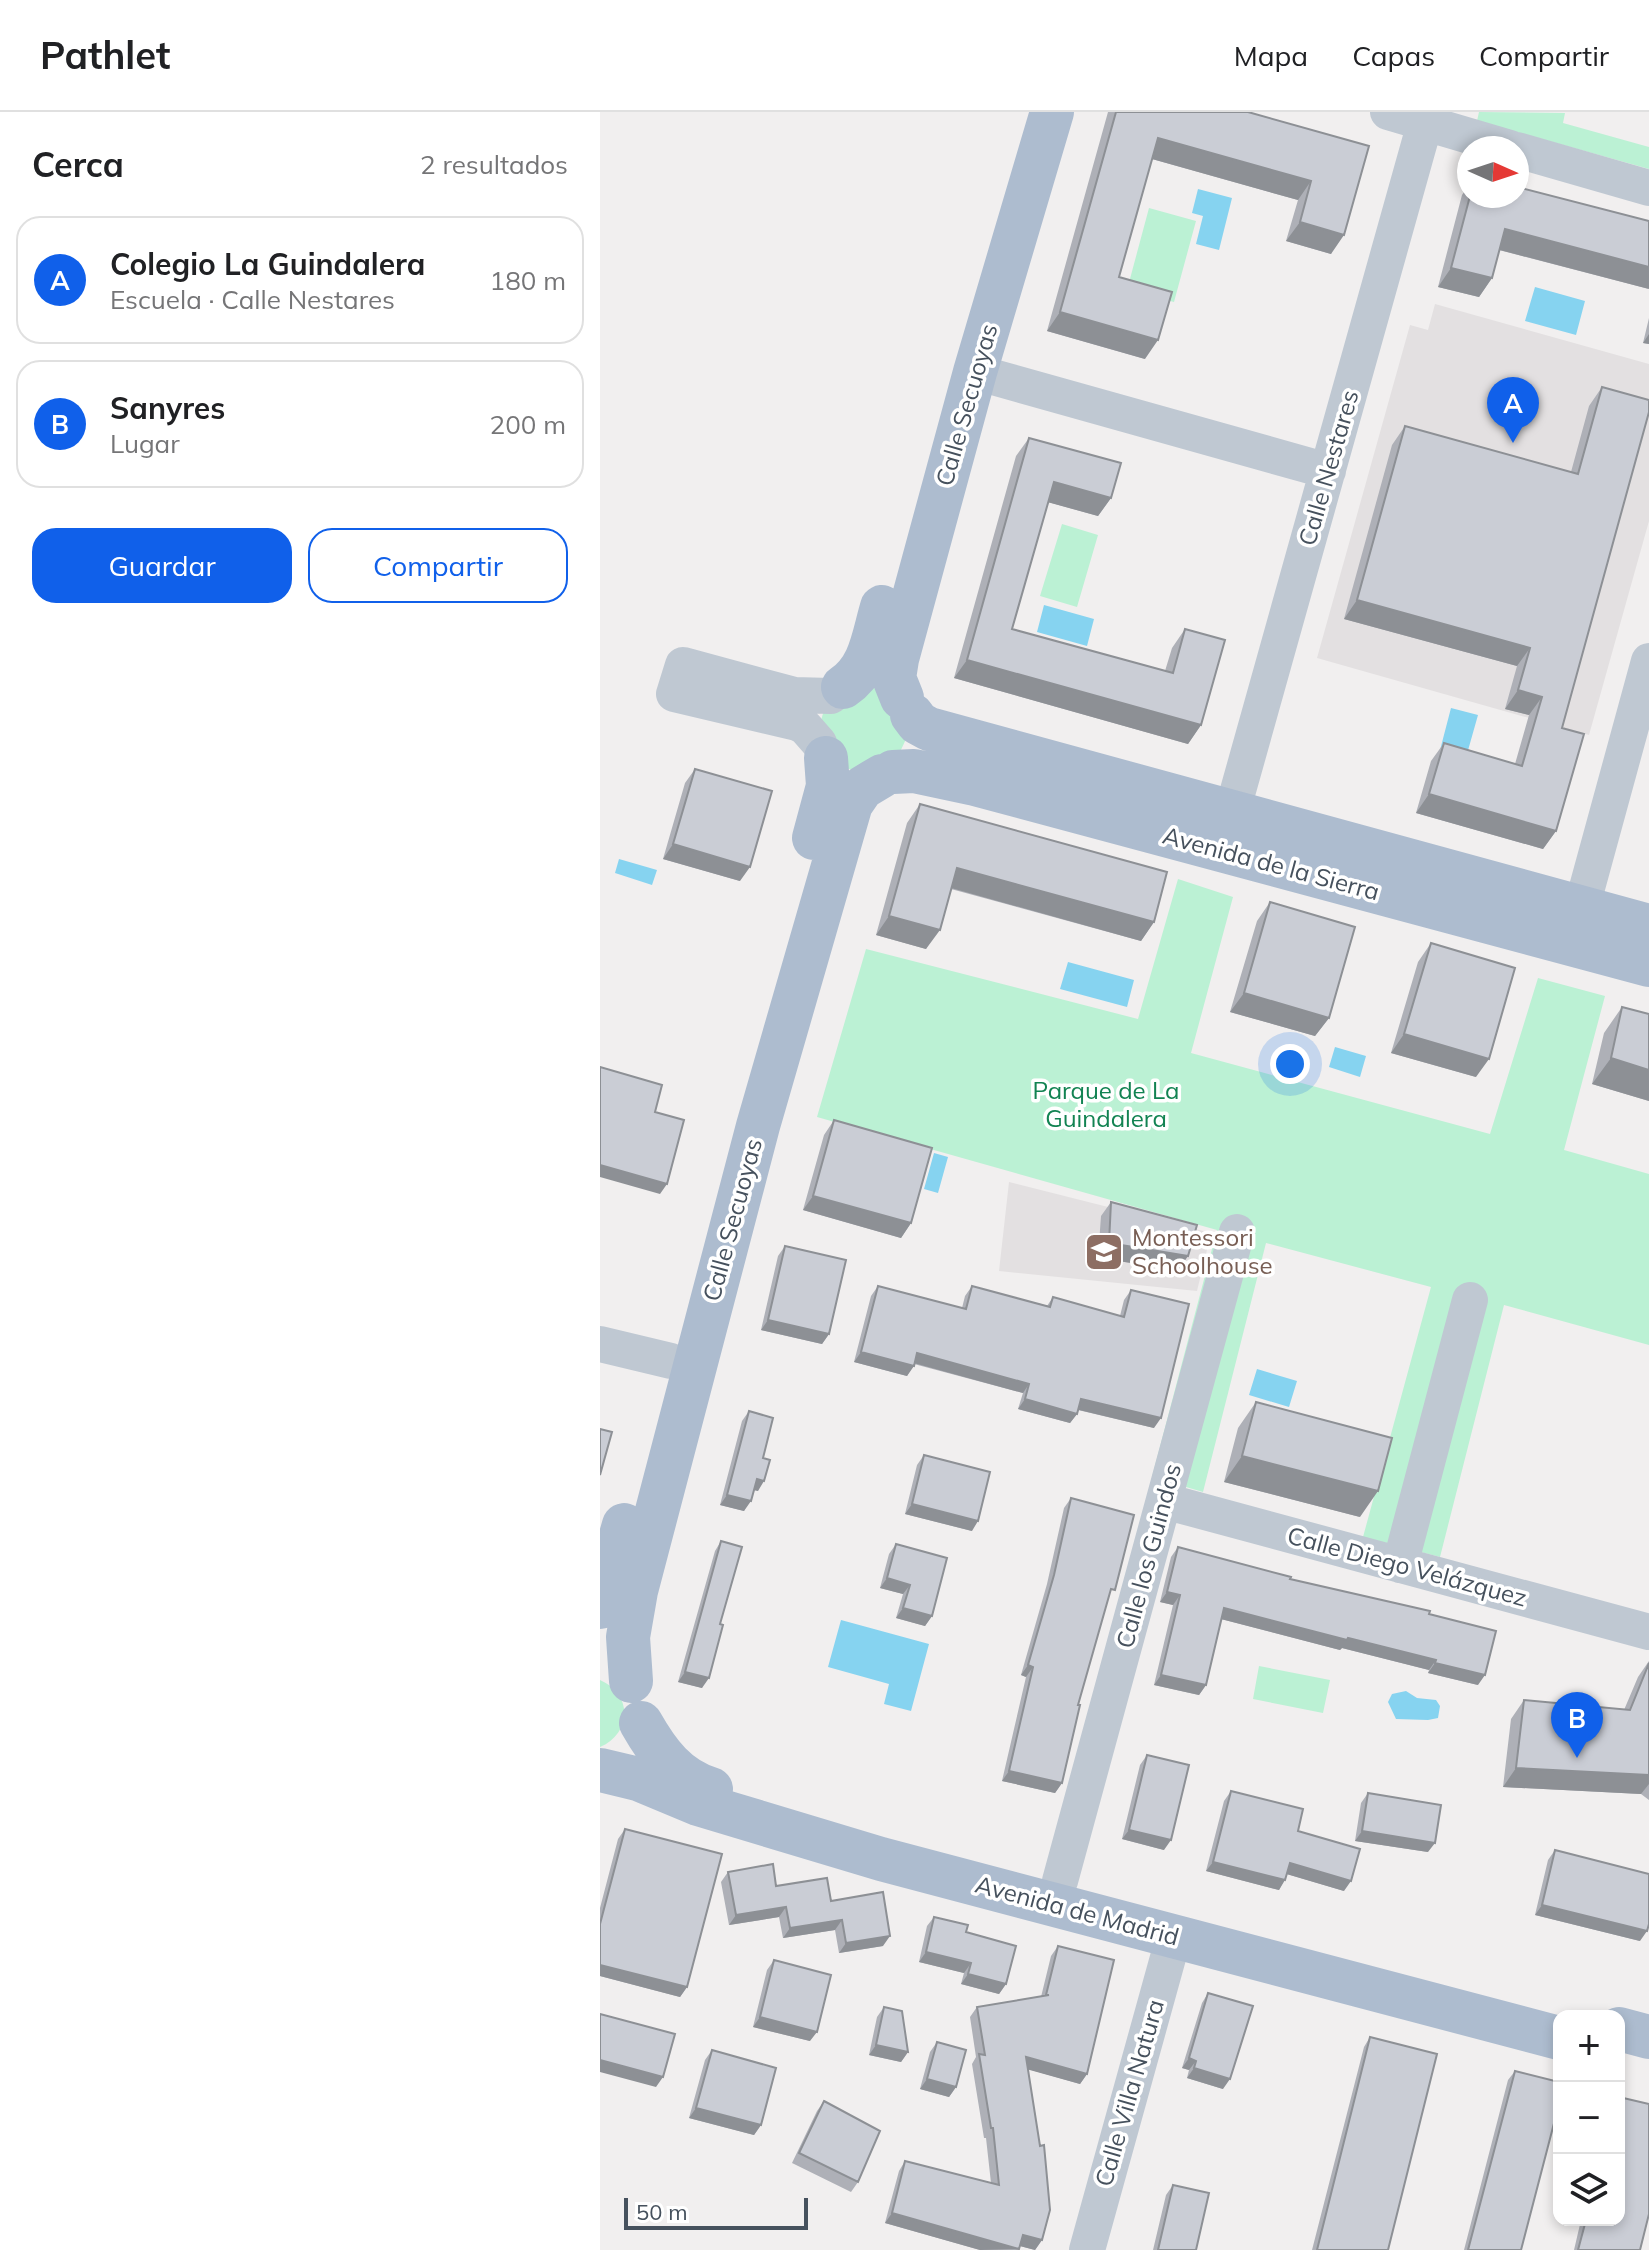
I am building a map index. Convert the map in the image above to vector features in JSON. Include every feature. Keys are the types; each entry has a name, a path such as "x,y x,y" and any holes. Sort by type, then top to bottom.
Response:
{"main road":[{"name":"Calle Secuoyas","path":"837,692 857,678 865,663 1023,112"},
{"name":"Calle Secuoyas","path":"907,707 894,678 897,659 975,372 1052,112"},
{"path":"858,682 875,682 890,688 907,707 914,731 912,747 904,761 887,774 867,780 851,777 837,770 822,751 817,726 821,710 837,692 858,682"},
{"name":"Avenida de la Sierra","path":"907,707 918,723 929,729 1649,926"},
{"name":"Calle Secuoyas","path":"600,1607 826,796 828,778 822,751"},
{"name":"Avenida de la Sierra","path":"887,774 904,769 963,781 1649,965"},
{"name":"Calle Secuoyas","path":"641,1723 639,1694 616,1672 628,1637 636,1591 758,1126 851,804 862,788 887,774"},
{"path":"600,1768 629,1750 641,1723"},
{"name":"Avenida de Madrid","path":"641,1723 672,1768 698,1785 1553,2011"},
{"name":"Avenida de Madrid","path":"600,1768 638,1779 698,1804 881,1859 1553,2036"},
{"path":"1625,2031 1649,2037"},
{"path":"1625,2057 1649,2063"}],"street":[{"path":"1388,112 1469,136"},
{"name":"Calle Nestares","path":"1232,812 1425,123"},
{"path":"1529,153 1649,188"},
{"path":"975,372 1328,471"},
{"path":"1582,906 1649,661"},
{"path":"822,751 805,727 679,679 794,695 837,692"},
{"name":"Calle los Guindos","path":"1060,1881 1237,1232"},
{"path":"1400,1565 1470,1300"},
{"path":"600,1344 671,1361"},
{"name":"Calle Diego Velázquez","path":"1164,1501 1649,1632"},
{"name":"Calle Villa Natura","path":"1087,2250 1174,1936"}],"shaded area":[{"path":"1435,304 1649,364 1649,521 1589,735 1317,658 1410,325 1428,330"},
{"name":"Montessori Schoolhouse","path":"1009,1182 1211,1233 1197,1291 999,1271"}],"green space":[{"path":"1479,112 1565,113 1563,123 1649,147 1649,169 1477,121"},
{"path":"1149,208 1196,221 1174,302 1127,290"},
{"path":"1062,524 1098,535 1077,607 1040,596"},
{"path":"857,685 885,690 906,739 900,752 863,772 837,762 820,724 824,710"},
{"name":"Parque de La Guindalera","path":"1178,879 1233,897 1191,1053 1490,1134 1538,978 1605,996 1564,1150 1649,1174 1649,1345 1504,1305 1440,1557 1363,1537 1431,1287 1266,1243 1203,1492 1152,1477 1217,1230 817,1117 866,949 1138,1019"},
{"path":"1259,1666 1330,1680 1323,1713 1253,1699"},
{"path":"600,1680 618,1694 624,1714 618,1733 600,1747"}],"water":[{"path":"1198,189 1232,198 1219,250 1196,244 1203,216 1192,213"},
{"path":"1535,287 1585,301 1576,335 1525,321"},
{"path":"1044,605 1094,619 1087,646 1037,632"},
{"path":"1451,708 1478,715 1465,761 1439,754"},
{"path":"619,859 657,870 652,885 615,873"},
{"path":"1068,962 1134,980 1127,1007 1060,989"},
{"path":"1335,1047 1366,1056 1360,1077 1329,1067"},
{"path":"934,1153 948,1157 938,1193 924,1189"},
{"path":"1257,1369 1297,1381 1289,1407 1249,1395"},
{"path":"841,1620 929,1644 911,1711 884,1704 889,1684 828,1667"},
{"path":"1406,1691 1417,1698 1436,1700 1440,1706 1438,1718 1396,1719 1388,1702 1392,1694"}],"building":[{"path":"1116,112 1248,112 1369,146 1344,235 1300,222 1311,181 1158,138 1119,277 1172,292 1158,340 1060,312"},
{"path":"1529,190 1649,221 1649,267 1505,229 1492,278 1451,268 1467,208 1529,208"},
{"path":"1602,387 1649,400 1649,412 1562,728 1584,734 1556,831 1429,794 1444,743 1522,766 1542,697 1518,690 1530,648 1357,600 1405,426 1578,474"},
{"path":"1029,438 1121,463 1111,498 1054,482 1012,629 1173,673 1185,629 1225,640 1201,725 967,660"},
{"path":"695,769 772,791 750,867 673,844"},
{"path":"920,804 1167,872 1154,922 957,868 940,930 889,916"},
{"path":"1270,902 1355,927 1329,1018 1244,993"},
{"path":"1431,943 1515,968 1489,1059 1404,1034"},
{"path":"1622,1007 1649,1014 1649,1070 1611,1058"},
{"path":"600,1067 662,1085 655,1112 684,1120 667,1184 600,1165"},
{"path":"834,1120 932,1148 911,1223 813,1196"},
{"path":"1111,1202 1197,1225 1188,1256 1109,1243"},
{"path":"785,1246 846,1260 829,1334 768,1320"},
{"path":"878,1286 966,1309 972,1286 1050,1307 1053,1297 1124,1317 1131,1290 1189,1304 1161,1418 1081,1399 1077,1414 1025,1399 1029,1384 917,1353 914,1366 861,1352"},
{"path":"1256,1402 1392,1438 1378,1491 1242,1456"},
{"path":"749,1411 773,1418 763,1458 770,1460 764,1481 757,1479 751,1501 727,1495"},
{"path":"600,1429 612,1432 600,1475"},
{"path":"924,1455 990,1472 978,1521 912,1504"},
{"path":"1071,1498 1134,1515 1115,1590 1111,1589 1078,1705 1062,1783 1009,1771 1033,1667 1028,1665 1054,1575"},
{"path":"721,1541 742,1547 720,1624 723,1625 709,1678 685,1672"},
{"path":"896,1544 947,1558 932,1616 903,1608 910,1585 887,1578"},
{"path":"1178,1547 1290,1579 1430,1611 1429,1614 1496,1631 1485,1675 1224,1608 1206,1685 1161,1675 1180,1595 1167,1592"},
{"path":"1649,1663 1649,1775 1516,1768 1524,1700 1630,1710"},
{"path":"1147,1755 1189,1765 1171,1840 1129,1830"},
{"path":"1231,1791 1303,1809 1298,1831 1360,1849 1351,1881 1290,1863 1285,1880 1213,1862"},
{"path":"1368,1793 1441,1805 1435,1843 1362,1831"},
{"path":"625,1829 722,1854 687,1987 600,1965 600,1924"},
{"path":"1555,1850 1649,1874 1647,1931 1542,1905"},
{"path":"773,1864 776,1886 827,1878 831,1901 883,1892 890,1936 846,1943 842,1920 790,1928 786,1907 736,1915 728,1872"},
{"path":"934,1917 968,1925 966,1932 1016,1946 1006,1984 968,1974 971,1963 926,1952"},
{"path":"1058,1946 1114,1960 1087,2074 1026,2057 1040,2146 1044,2145 1050,2210 1042,2240 1023,2235 1019,2249 892,2213 905,2161 999,2185 993,2128 979,2054 985,2055 977,2007 1049,1995 1046,1995"},
{"path":"774,1960 831,1975 817,2032 760,2017"},
{"path":"1208,1993 1253,2006 1230,2079 1194,2068 1196,2061 1189,2058"},
{"path":"884,2007 902,2011 908,2052 876,2045"},
{"path":"600,2014 675,2034 663,2077 600,2060"},
{"path":"1370,2037 1437,2054 1388,2250 1317,2250"},
{"path":"937,2042 966,2050 956,2087 927,2079"},
{"path":"712,2050 776,2068 761,2125 696,2108"},
{"path":"1515,2071 1553,2080 1553,2127 1521,2250 1468,2250"},
{"path":"1625,2098 1649,2104 1649,2214 1640,2250 1578,2250 1584,2226 1625,2226"},
{"path":"824,2101 880,2131 858,2182 799,2153"},
{"path":"1173,2185 1209,2193 1196,2250 1158,2250"}],"place":[{"name":"Colegio La Guindalera","path":"1513,443"},
{"name":"Montessori Schoolhouse","path":"1104,1252"},
{"name":"Sanyres","path":"1577,1758"}]}
